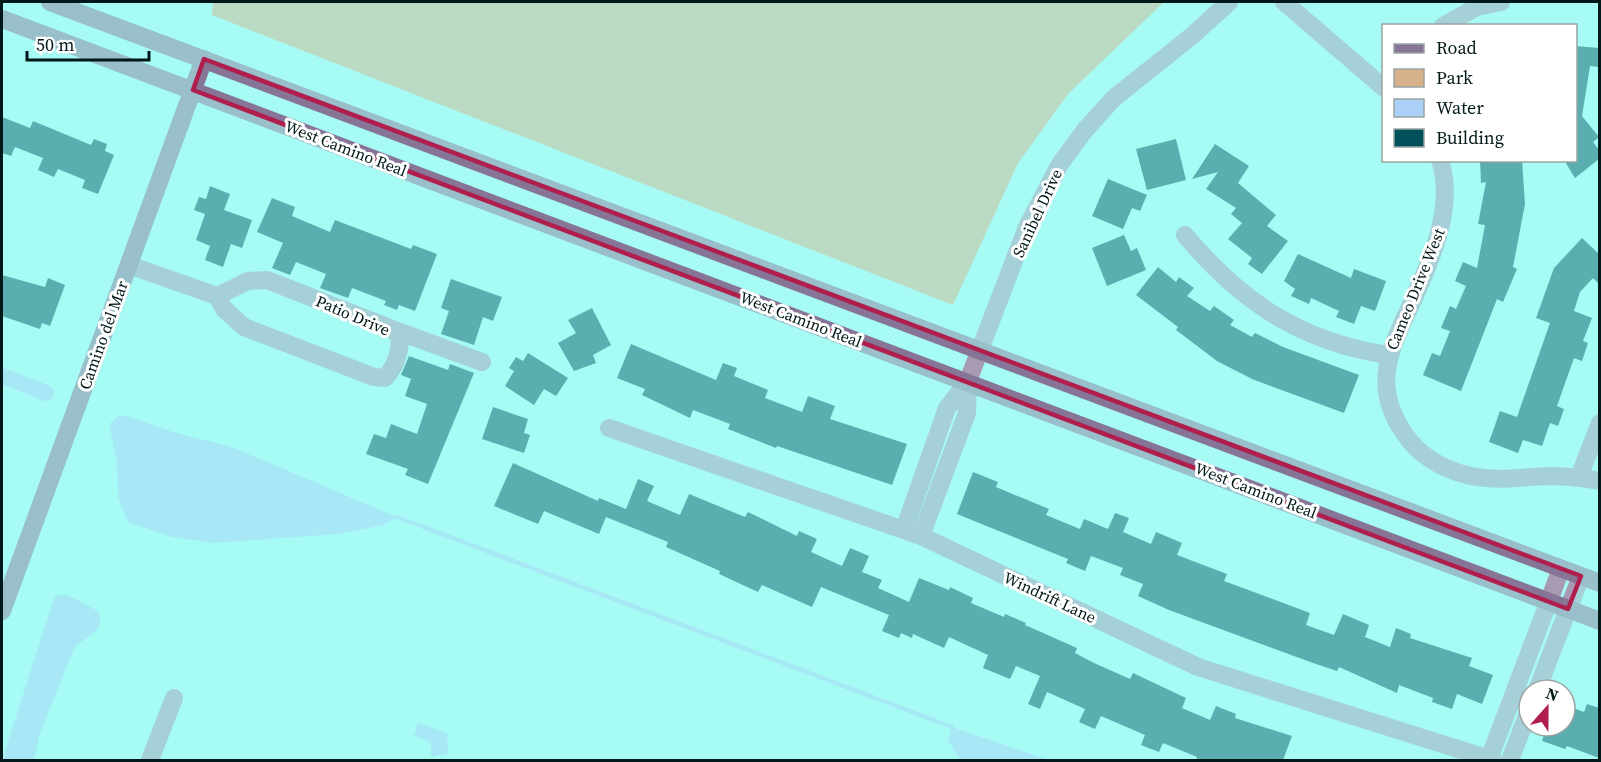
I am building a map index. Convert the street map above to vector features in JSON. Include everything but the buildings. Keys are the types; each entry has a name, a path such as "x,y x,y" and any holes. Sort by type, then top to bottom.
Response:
{"street":[{"name":"West Camino Real","path":"50,2 1599,583"},
{"name":"Sanibel Drive","path":"912,533 967,413 968,381 1027,227 1060,164 1085,130 1114,98 1229,2"},
{"path":"1284,2 1381,81"},
{"path":"1446,24 1476,4 1502,2"},
{"name":"West Camino Real","path":"2,19 968,381 1599,621"},
{"name":"Camino del Mar","path":"2,611 204,59"},
{"name":"Cameo Drive West","path":"1440,162 1446,194 1444,217 1388,355 1387,393 1394,417 1407,438 1425,456 1466,475 1511,479 1549,476 1579,477"},
{"path":"1185,235 1227,282 1278,318 1335,343 1388,355"},
{"path":"129,265 217,296"},
{"name":"Patio Drive","path":"267,280 392,329 400,337 400,348 393,370 385,378 374,377 244,327 224,309 217,296 248,281 267,280"},
{"path":"392,329 482,362"},
{"path":"1599,423 1579,477 1599,481"},
{"name":"Windrift Lane","path":"609,429 912,533 1198,668 1491,760"},
{"path":"1491,760 1561,569"},
{"path":"1542,678 1581,576"},
{"path":"150,760 174,698"},
{"path":"1510,760 1519,738"}],"highlighted area":[{"path":"204,59 1581,576 1568,609 193,90"}],"green space":[{"path":"213,2 1164,2 1069,93 1018,163 953,305 212,15"}],"water":[{"path":"119,416 128,416 173,432 229,446 397,517 384,525 340,534 213,543 171,537 128,522 118,498 117,462 109,424"},
{"path":"59,595 68,595 98,611 100,624 94,633 74,649 40,733 34,760 2,760 54,598"},
{"path":"418,723 447,733 448,753 431,757 431,742 414,736"},
{"path":"952,727 1049,760 960,760 948,740"}],"waterway":[{"path":"2,376 46,393"},
{"path":"397,517 952,727"}]}
